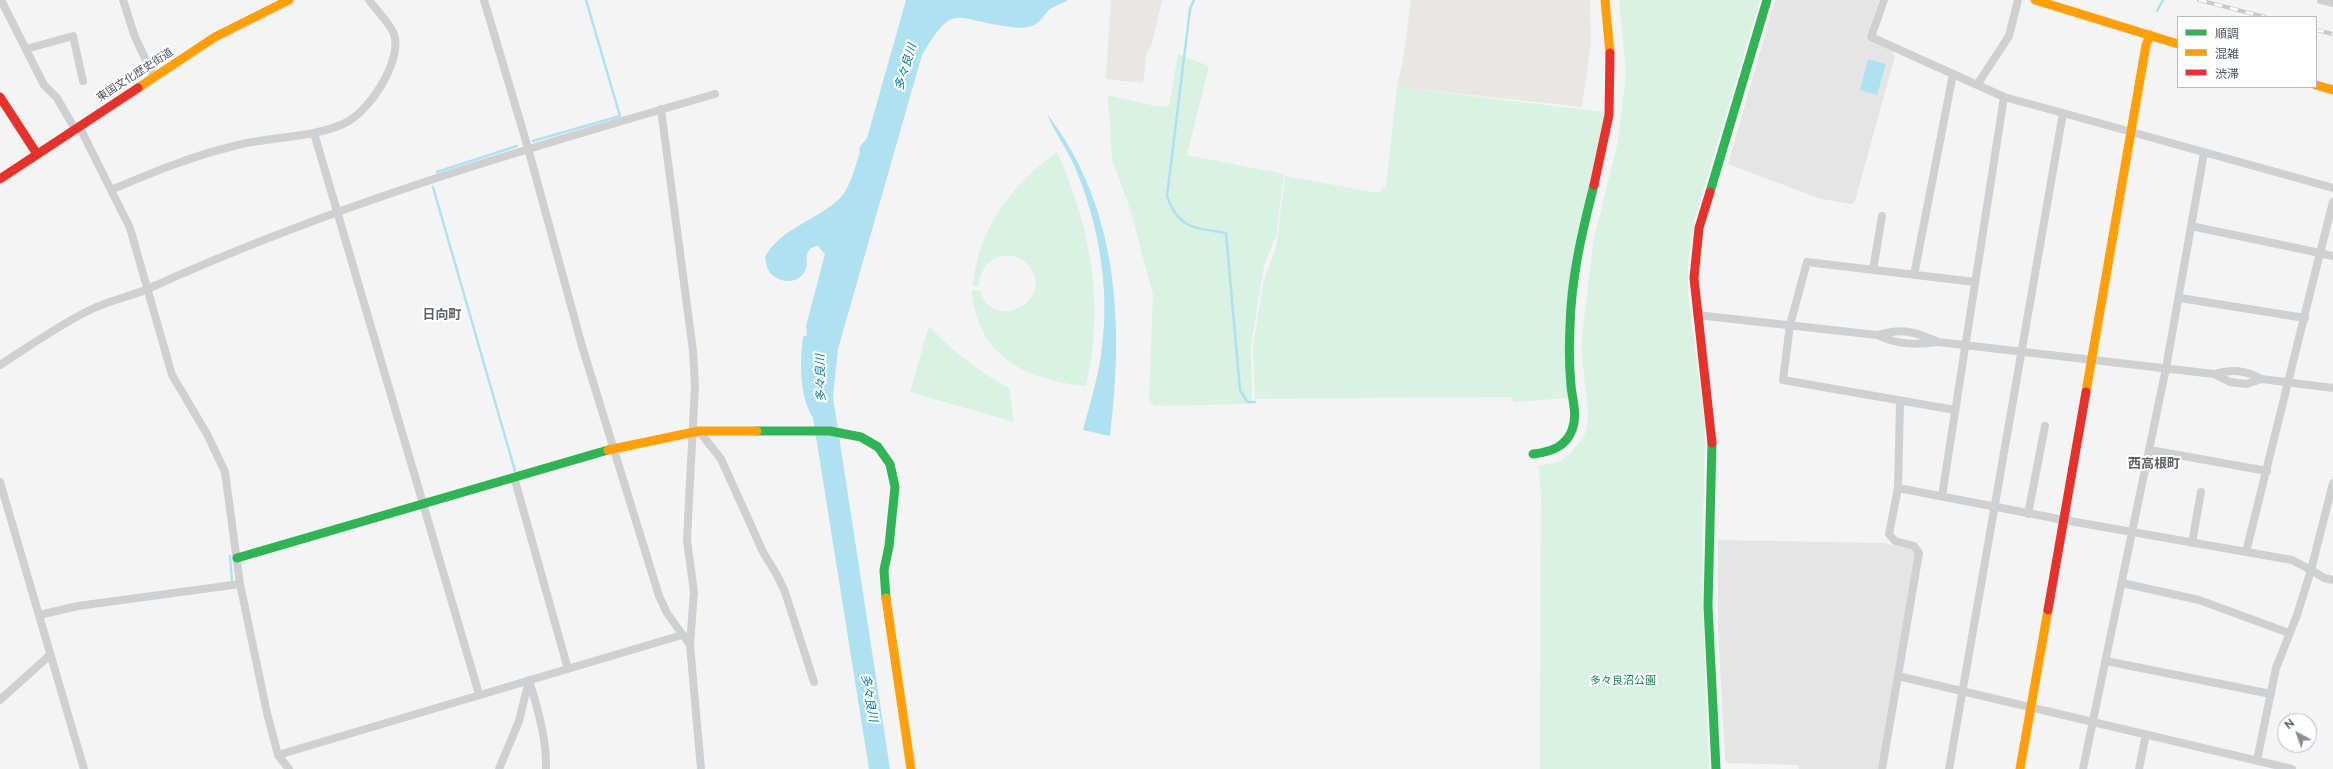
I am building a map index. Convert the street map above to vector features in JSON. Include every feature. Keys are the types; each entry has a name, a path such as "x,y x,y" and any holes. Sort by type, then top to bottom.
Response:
{"main road":[{"name":"東国文化歴史街道","path":"0,179 226,30 289,0"},
{"path":"1533,454 1556,449 1564,444 1571,432 1574,421 1571,386 1571,304 1580,242 1599,167 1611,92 1610,50 1605,0"},
{"path":"1716,769 1708,599 1709,517 1713,448 1707,384 1696,315 1694,278 1699,228 1767,0"},
{"path":"2035,0 2177,44"},
{"path":"2020,769 2093,359 2130,132 2146,45 2150,35"},
{"path":"2317,85 2333,90"},
{"path":"0,97 37,154"},
{"path":"237,558 614,448 696,432 830,430 861,437 878,447 890,464 893,474 894,487 889,546 884,570 886,607 912,769"}],"street":[{"path":"2,0 44,85 57,98 77,128 130,228 172,376 207,434 225,472 240,584 266,713 278,755 289,769"},
{"path":"123,0 135,37 154,77"},
{"path":"111,190 156,171 234,145 314,133 344,124 355,116 379,90 388,75 395,49 394,35 368,0"},
{"path":"484,0 528,148 563,278 659,596 667,614 690,645"},
{"path":"1884,0 1870,37 2004,97 2333,188"},
{"path":"1977,85 2009,36 2018,0"},
{"path":"2321,0 2333,3"},
{"path":"26,48 73,36 84,81"},
{"path":"1914,275 1953,74"},
{"path":"0,365 93,308 148,289 215,259 338,213 528,148 715,94"},
{"path":"1942,496 2004,97"},
{"path":"661,109 693,351 696,432 687,540 694,592 690,645 701,769"},
{"path":"1948,769 1964,690 2063,113"},
{"path":"314,133 479,694"},
{"path":"2083,769 2150,450 2180,298 2204,153"},
{"path":"2246,552 2333,202"},
{"path":"1873,270 1882,216"},
{"path":"2191,226 2333,256"},
{"path":"1955,410 1783,380 1790,325 1807,262 1975,282"},
{"path":"2180,298 2305,318"},
{"path":"1696,315 1877,335 1893,342 1916,345 1938,342 2214,374 2230,382 2241,383 2262,379"},
{"path":"1877,335 1895,330 1917,332 1938,342"},
{"path":"2214,374 2231,369 2246,371 2262,379 2333,388"},
{"path":"1882,769 1919,553 1914,546 1891,539 1890,534 1898,488 1900,401"},
{"path":"2028,514 2045,426"},
{"path":"696,432 721,459 763,552 777,575 787,599 814,682"},
{"path":"2150,450 2267,471"},
{"path":"514,477 568,669"},
{"path":"0,482 84,769"},
{"path":"2257,760 2276,668 2311,570 2331,505 2333,483"},
{"path":"1898,488 2028,514 2292,560 2324,578 2333,580"},
{"path":"2192,542 2201,492"},
{"path":"2122,583 2199,600 2289,633"},
{"path":"39,615 78,606 240,584"},
{"path":"278,755 479,694 682,635"},
{"path":"0,700 50,655"},
{"path":"2106,661 2271,694"},
{"path":"1898,676 1964,690 2292,769"},
{"path":"499,769 519,721 529,680"},
{"path":"529,680 546,754 546,769"},
{"path":"2139,769 2146,734"}],"shaded area":[{"path":"1111,0 1162,0 1151,47 1147,52 1143,83 1106,79"},
{"path":"1411,0 1590,0 1591,42 1582,107 1397,87 1403,60"},
{"path":"1775,0 1879,0 1866,39 1892,51 1895,56 1855,201 1852,204 1821,199 1728,164"},
{"path":"1718,540 1884,543 1911,549 1915,554 1879,769 1799,769 1798,765 1728,763 1725,759 1718,628"}],"green space":[{"name":"多々良沼公園","path":"1619,0 1760,0 1695,218 1688,262 1688,295 1705,424 1702,585 1709,769 1540,769 1541,493 1538,466 1559,462 1570,454 1584,437 1587,426 1588,413 1581,346 1593,243 1618,141 1626,73"},
{"path":"1178,54 1209,66 1187,155 1284,174 1276,236 1264,265 1251,346 1252,404 1154,406 1149,399 1153,295 1131,212 1112,159 1108,95 1155,106 1169,106"},
{"path":"1397,87 1605,112 1603,133 1575,243 1569,398 1514,402 1511,397 1255,399 1253,347 1263,283 1276,247 1285,176 1379,193 1386,185"},
{"path":"1057,152 1079,209 1091,267 1094,296 1094,326 1092,356 1086,386 1045,378 1027,371 1011,362 997,350 985,335 977,317 972,295 972,291 980,290 987,303 996,310 1008,311 1019,308 1028,301 1034,291 1036,280 1030,267 1019,258 1004,256 993,259 982,273 979,285 973,287 976,266 981,247 989,228 1000,210 1026,178"},
{"path":"929,326 966,360 1009,388 1014,422 910,392"}],"water":[{"name":"多々良川","path":"906,0 1068,0 1049,10 1038,23 1025,28 1016,28 964,18 956,18 941,27 933,38 922,55 838,349 833,397 890,769 869,769 813,418 805,399 801,368 803,337 807,335 806,326 825,254 818,246 811,248 807,254 807,266 804,273 796,280 791,281 781,280 772,275 766,264 765,257 772,247 790,231 832,205 841,197 847,187 860,152 859,148 867,138"},
{"path":"1868,59 1886,64 1877,95 1860,90"},
{"path":"1047,114 1071,150 1089,188 1102,227 1111,268 1115,309 1116,352 1110,436 1083,430 1097,378 1101,357 1104,324 1103,277 1096,231 1090,208 1074,165"}],"waterway":[{"path":"533,141 620,116 586,0"},
{"path":"1194,0 1190,9 1167,196 1171,207 1182,221 1197,228 1226,233 1240,390 1247,402 1255,402"},
{"path":"2157,11 2163,0"},
{"path":"437,172 517,146"},
{"path":"433,187 515,471"},
{"path":"230,556 232,581"}],"railway":[{"path":"2199,0 2261,16"},
{"path":"2317,30 2333,34"}],"traffic: fast":[{"path":"1710,192 1767,0"},
{"path":"1533,454 1545,452 1562,445 1569,436 1574,424 1575,413 1571,385 1569,341 1572,291 1585,220 1594,185"},
{"path":"757,431 830,431 861,437 878,447 890,464 895,487 889,546 884,570 886,598"},
{"path":"1712,443 1708,606 1716,769"},
{"path":"237,558 608,450"}],"traffic: slow":[{"path":"138,88 215,37 289,0"},
{"path":"1605,0 1610,53"},
{"path":"2035,0 2177,44"},
{"path":"2086,392 2146,45 2150,35"},
{"path":"2317,85 2333,90"},
{"path":"608,450 699,431 757,431"},
{"path":"886,598 911,769"},
{"path":"2020,769 2048,610"}],"traffic: jam":[{"path":"1594,185 1609,115 1610,53"},
{"path":"0,179 138,88"},
{"path":"0,97 37,154"},
{"path":"1710,192 1699,228 1694,278 1712,443"},
{"path":"2048,610 2086,392"}],"district":[{"name":"日向町","path":"442,315"},
{"name":"西高根町","path":"2154,464"}]}
